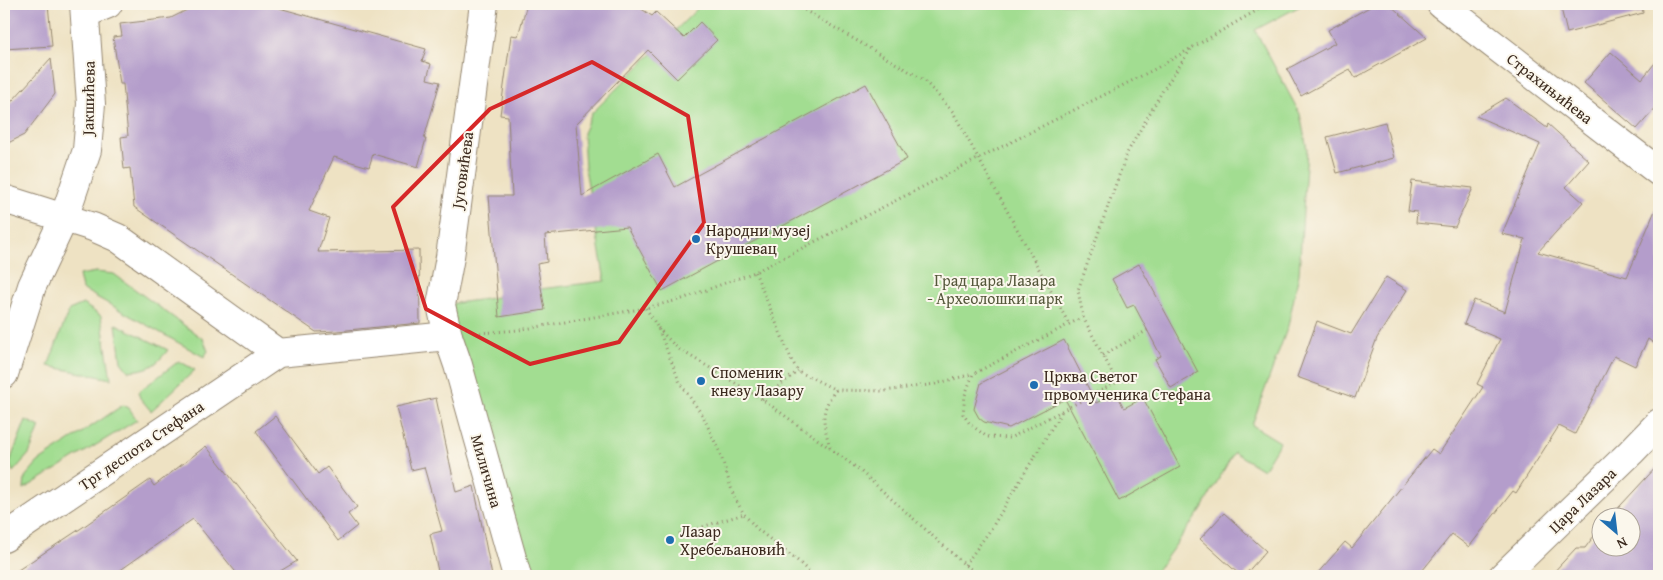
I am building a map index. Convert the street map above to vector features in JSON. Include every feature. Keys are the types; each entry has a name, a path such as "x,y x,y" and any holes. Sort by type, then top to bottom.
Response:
{"street":[{"name":"Југовићева","path":"458,365 448,336 441,305 450,257 484,4"},
{"name":"Страхињићева","path":"1441,4 1659,170"},
{"name":"Јакшићева","path":"64,218 87,150 91,104 93,7"},
{"path":"4,199 93,227 118,238 278,353"},
{"path":"4,374 32,286 64,218"},
{"name":"Трг деспота Стефана","path":"4,538 278,353 448,336"},
{"name":"Миличина","path":"458,365 517,576"},
{"name":"Цара Лазара","path":"1503,576 1659,423"}],"path":[{"path":"448,336 519,330 646,308 682,299 755,272 1147,73 1268,4"},
{"path":"796,5 924,80 953,112 1069,324"},
{"path":"973,374 965,395 964,414 970,424 987,437 1010,438 1117,382 1083,317 1078,290 1127,153 1163,90 1193,47"},
{"path":"755,272 792,361 798,371 836,390 885,391 935,384 973,374 1083,317"},
{"path":"646,308 658,328 680,383 703,416 720,453 734,497 744,514 757,529 798,561 813,576"},
{"path":"658,328 677,348 762,399 858,468 965,565 981,576"},
{"path":"1103,355 1148,330"},
{"path":"762,399 798,371"},
{"path":"830,449 822,418 826,402 836,390"},
{"path":"965,565 991,529 1062,411"},
{"path":"679,534 744,514"}],"highlighted area":[{"path":"592,62 688,116 704,223 619,342 530,364 426,309 393,207 490,109"}],"green space":[{"name":"Град цара Лазара - Археолошки парк","path":"702,4 1304,4 1255,30 1300,114 1307,149 1299,274 1288,326 1252,425 1280,442 1263,470 1234,452 1201,510 1153,576 517,576 441,305 532,290 605,281 585,168 583,133 592,113"},
{"path":"96,272 114,274 203,339 208,351 204,357 82,289 79,275"},
{"path":"83,304 101,316 111,379 48,366 69,310"},
{"path":"116,324 168,350 151,366 128,371 121,362"},
{"path":"179,361 195,370 151,411 140,398 138,392"},
{"path":"123,405 129,408 137,420 24,489 25,477 38,462"},
{"path":"26,420 40,427 29,454 13,472 10,464 12,456"}],"building":[{"path":"4,4 48,4 52,46 4,49"},
{"path":"199,4 265,4 426,49 422,61 431,64 427,79 440,82 418,167 373,154 369,167 334,157 309,211 329,218 318,252 419,250 420,323 316,332 134,207 130,168 124,169 121,137 128,136 123,84 120,84 113,37 122,36 120,24 171,18"},
{"path":"527,4 634,4 652,16 656,12 684,38 700,22 717,40 677,79 648,50 576,124 582,196 658,154 675,187 866,84 907,159 662,291 627,227 545,235 547,262 537,264 545,310 499,317 489,196 512,196 508,116 500,115 511,35 518,36"},
{"path":"1375,4 1389,4 1427,38 1355,78 1350,69 1301,96 1287,69 1335,43 1328,30"},
{"path":"1560,4 1642,4 1643,13 1567,33"},
{"path":"1611,52 1642,79 1659,58 1659,104 1637,129 1584,83"},
{"path":"51,58 55,94 24,135 4,145 4,110"},
{"path":"1506,98 1547,128 1548,124 1589,161 1566,187 1583,202 1538,252 1627,277 1659,201 1659,347 1648,339 1635,366 1614,356 1575,434 1559,426 1516,493 1513,491 1469,547 1452,534 1418,576 1315,576 1345,542 1352,548 1432,449 1439,454 1483,387 1477,384 1500,339 1464,324 1474,300 1505,312 1525,239 1502,234 1540,144 1476,116"},
{"path":"1385,122 1394,158 1337,173 1327,137"},
{"path":"1412,181 1473,188 1455,227 1416,223 1417,212 1408,211"},
{"path":"1139,264 1198,372 1171,388 1155,359 1161,356 1134,305 1127,308 1112,279"},
{"path":"1386,277 1407,290 1377,338 1355,398 1297,377 1317,321 1351,334"},
{"path":"1064,340 1096,403 1116,393 1124,408 1143,398 1180,467 1119,501 1065,399 1009,428 984,422 979,418 974,409 981,383"},
{"path":"436,398 456,492 474,486 492,576 439,576 430,534 442,531 424,467 411,470 396,407"},
{"path":"275,416 318,474 327,467 357,507 348,514 357,526 338,541 256,431"},
{"path":"206,446 297,561 272,576 239,576 193,519 112,576 9,576 150,480 154,486"},
{"path":"1659,464 1659,576 1550,576 1576,548 1585,548 1590,541 1590,558 1640,558 1640,508 1618,508"},
{"path":"1224,513 1266,551 1244,576 1241,576 1200,539"}],"place":[{"name":"Народни музеј Крушевац","path":"696,239"},
{"name":"Споменик кнезу Лазару","path":"701,381"},
{"name":"Црква Светог првомученика Стефана","path":"1034,385"},
{"name":"Лазар Хребељановић","path":"670,540"}]}
